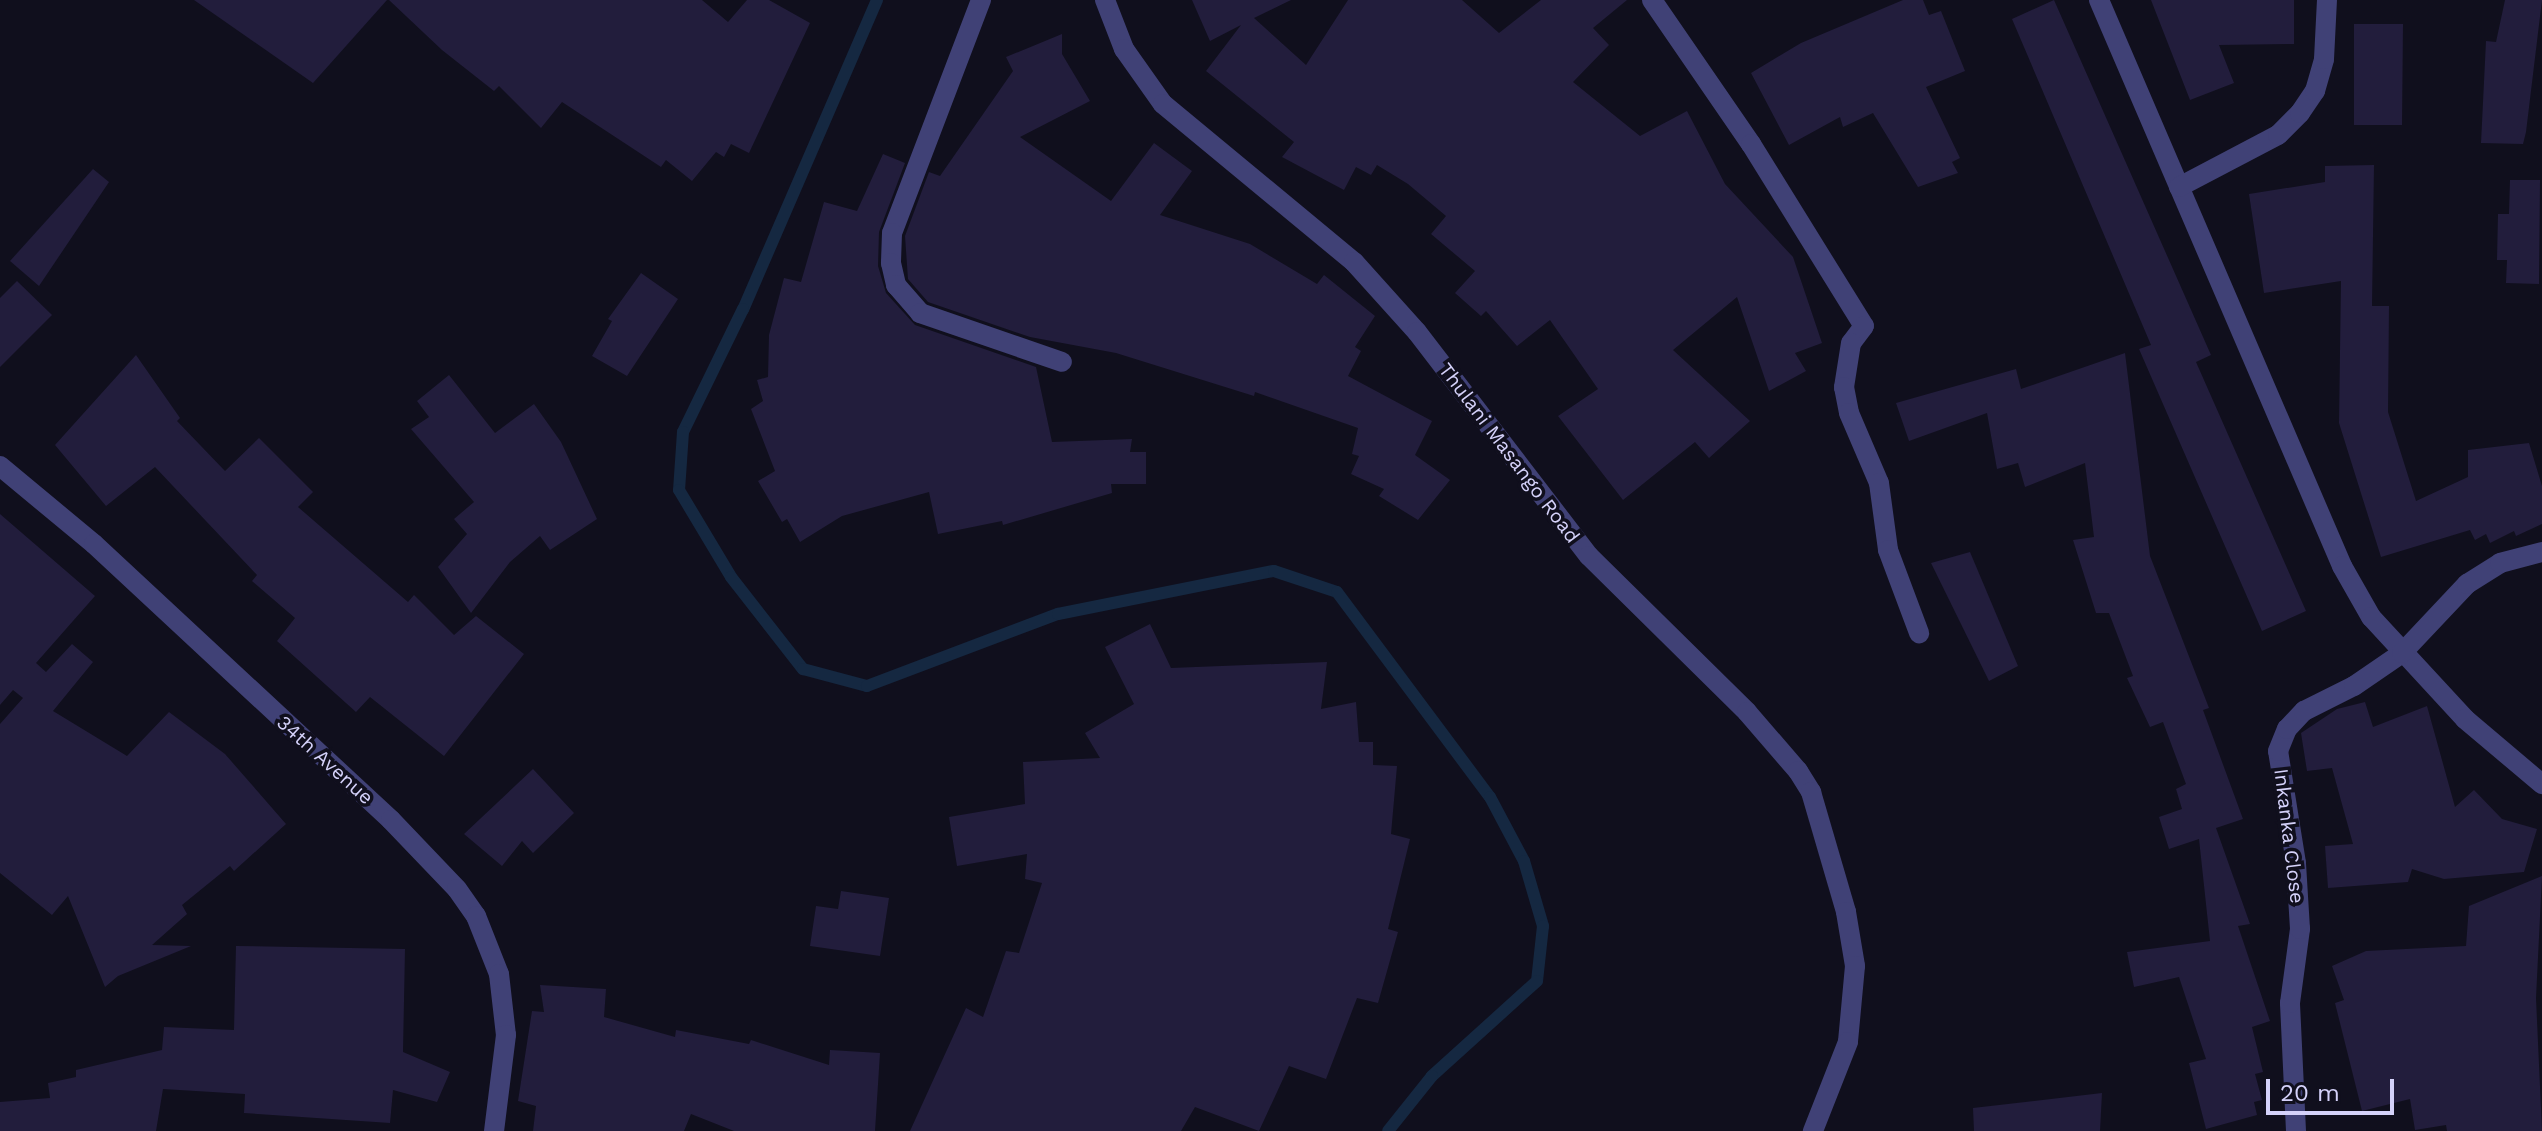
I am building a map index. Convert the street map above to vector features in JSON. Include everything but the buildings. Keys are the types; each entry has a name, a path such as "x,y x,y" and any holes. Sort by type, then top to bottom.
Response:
{"street":[{"path":"981,0 892,233 891,263 896,285 920,313 1062,362"},
{"name":"Thulani Masango Road","path":"1105,0 1124,49 1163,104 1354,262 1417,332 1589,556 1758,722 1798,771 1811,792 1846,912 1855,966 1848,1042 1813,1131"},
{"path":"1652,0 1751,144 1864,326 1851,343 1844,387 1849,413 1879,483 1888,550 1919,633"},
{"path":"2099,0 2342,566 2371,617 2402,653 2465,719 2542,784"},
{"path":"2179,187 2278,135 2300,113 2315,91 2324,59 2327,0"},
{"name":"34th Avenue","path":"0,466 94,544 391,820 457,889 476,916 499,974 506,1035 494,1131"},
{"name":"Inkanka Close","path":"2296,1131 2290,1003 2299,916 2278,751 2287,729 2304,711 2354,686 2402,653 2467,584 2500,563 2542,552"}],"waterway":[{"path":"877,0 743,309 683,432 679,490 731,577 803,669 867,686 1058,614 1274,571 1337,592 1490,797 1524,861 1543,926 1537,981 1432,1076 1388,1131"}]}
